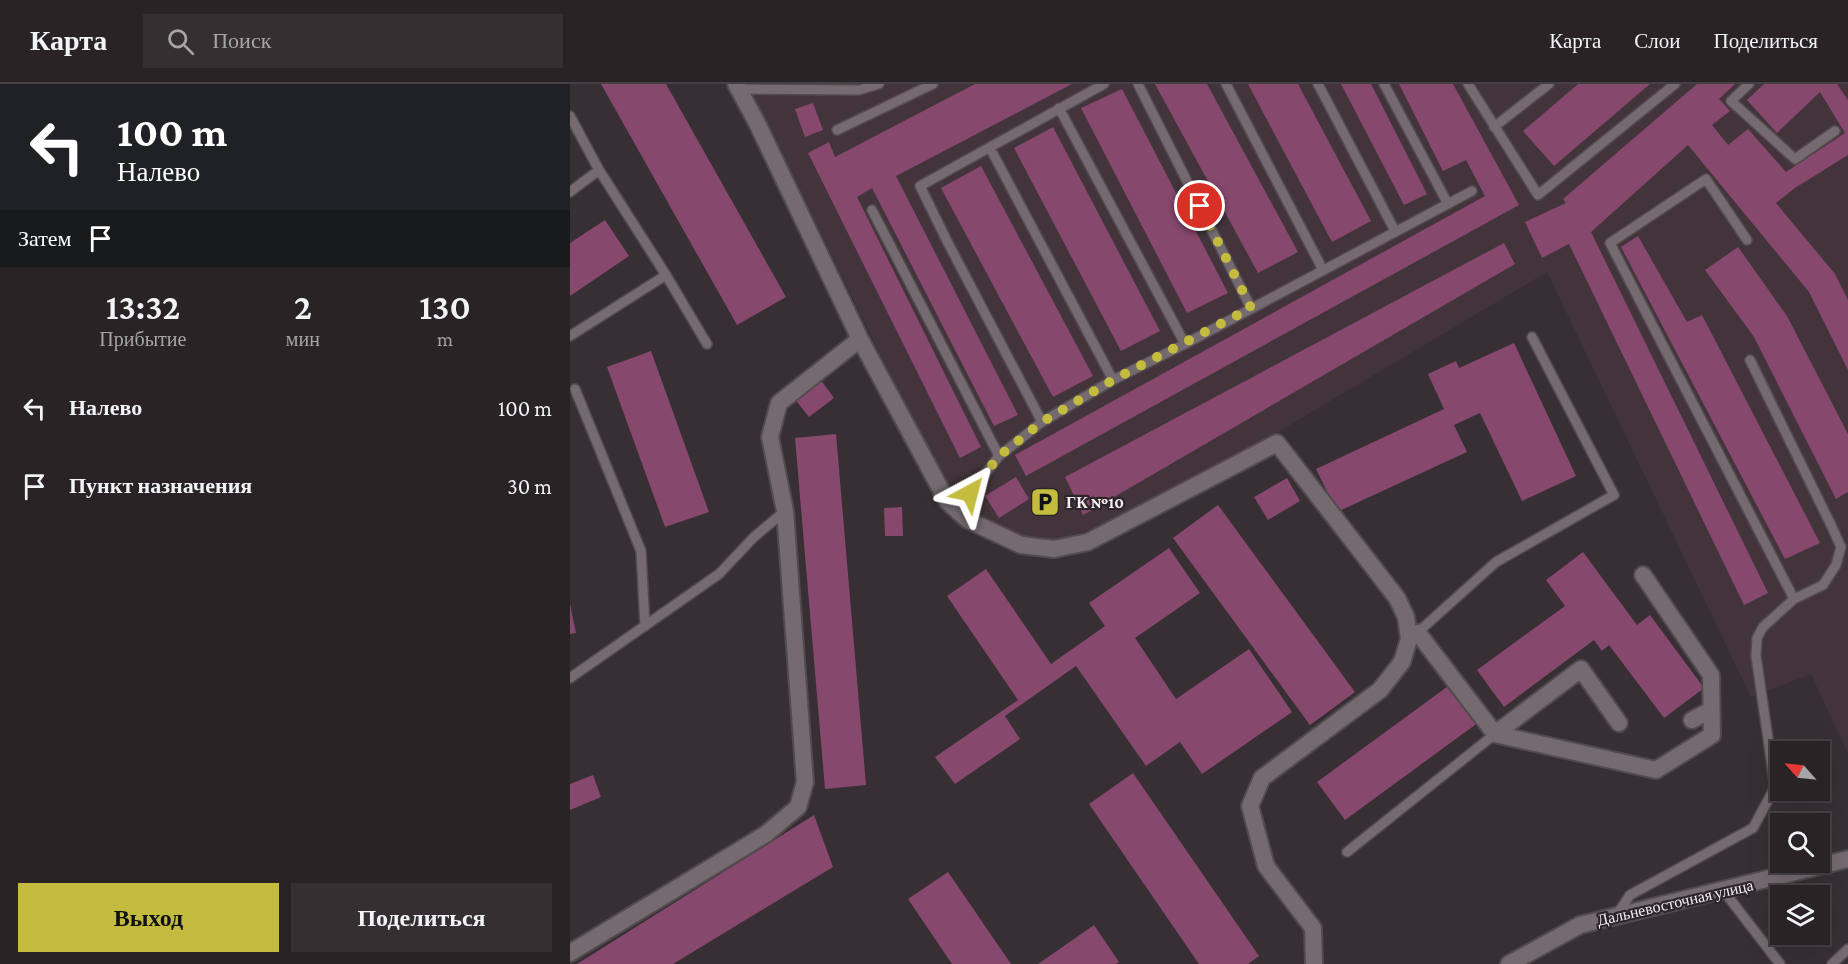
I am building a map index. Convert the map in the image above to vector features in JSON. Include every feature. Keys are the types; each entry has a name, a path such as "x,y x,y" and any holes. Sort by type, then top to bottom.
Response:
{"street":[{"path":"738,86 758,123 860,339 947,501 968,520 1021,545 1054,549 1088,542 1277,443 1397,598 1414,636 1495,734 1656,770 1712,735 1711,675 1643,575"},
{"path":"570,953 766,834 798,807 805,782 785,511 770,436 779,403 860,339"},
{"path":"1314,964 1313,928 1266,866 1250,806 1262,778 1380,690 1402,662 1414,636"},
{"path":"1495,734 1581,669 1618,723"},
{"path":"1692,720 1712,710"},
{"name":"Дальневосточная улица","path":"1509,964 1580,924 1848,859"}],"lane":[{"path":"738,86 859,90 879,84"},
{"path":"837,130 933,84"},
{"path":"1042,422 920,186 1104,84"},
{"path":"1138,84 1251,308"},
{"path":"1226,84 1323,270"},
{"path":"1318,84 1395,231"},
{"path":"1384,84 1448,204"},
{"path":"1468,84 1538,195 1675,84"},
{"path":"1494,127 1549,84"},
{"path":"1749,84 1731,101 1795,159 1834,131"},
{"path":"1059,108 1185,344"},
{"path":"570,116 599,170 707,344"},
{"path":"990,148 1113,380"},
{"path":"570,192 599,170"},
{"path":"1747,240 1706,179 1610,243 1794,599"},
{"path":"956,510 999,456 1042,422 1113,380 1472,191"},
{"path":"872,210 999,456"},
{"path":"570,336 666,275"},
{"path":"1414,636 1496,562 1614,495 1532,336"},
{"path":"1616,916 1630,895 1753,828 1775,787 1756,656 1757,638 1763,627 1794,599 1823,585 1836,565 1841,547 1750,360"},
{"path":"575,389 641,551 645,626"},
{"path":"570,678 719,574 754,537 785,511"},
{"path":"1347,852 1495,734"},
{"path":"1723,890 1780,964"},
{"path":"1832,964 1848,949"}],"shaded area":[{"path":"748,84 1848,84 1848,754 1811,674 1751,697 1547,272 1241,454 1094,529 1045,542 992,532 949,495"}],"building":[{"path":"601,84 666,84 786,297 737,325"},
{"path":"975,84 1072,84 896,176 1018,415 994,426 872,188 857,197 981,447 960,458 808,153 829,142 835,157"},
{"path":"1155,84 1207,84 1298,252 1258,273"},
{"path":"1248,84 1298,84 1371,221 1332,242"},
{"path":"1341,84 1371,84 1427,194 1404,205"},
{"path":"1399,84 1453,84 1519,205 1026,476 1015,455 1485,196 1466,160 1443,171"},
{"path":"1578,84 1650,84 1554,166 1523,131"},
{"path":"1697,84 1735,84 1719,99 1730,111 1712,125 1728,145 1748,129 1786,172 1845,133 1820,92 1777,133 1747,100 1764,84 1837,84 1848,100 1848,155 1795,188 1776,203 1835,274 1848,300 1848,370 1809,292 1688,145 1591,232 1768,593 1744,605 1569,244 1542,258 1525,222 1566,203 1563,199"},
{"path":"1122,89 1228,293 1187,313 1081,108"},
{"path":"813,103 823,130 805,137 795,109"},
{"path":"1053,127 1160,331 1121,351 1014,148"},
{"path":"981,166 1093,376 1053,397 941,188"},
{"path":"605,220 629,256 570,296 570,243"},
{"path":"1638,236 1687,322 1702,315 1820,543 1785,559 1621,247"},
{"path":"1504,243 1515,264 1083,515 1065,477"},
{"path":"1738,247 1787,316 1848,434 1848,492 1836,499 1754,337 1705,270"},
{"path":"1514,343 1576,476 1522,501 1480,413 1454,425 1467,452 1337,512 1316,469 1444,409 1428,374 1456,361 1459,368"},
{"path":"651,351 709,512 665,527 607,367"},
{"path":"820,379 834,398 809,417 794,398"},
{"path":"836,434 866,785 825,789 795,438"},
{"path":"1016,477 1029,499 999,518 985,496"},
{"path":"1287,478 1300,501 1268,520 1254,497"},
{"path":"1218,505 1355,692 1310,725 1173,538"},
{"path":"902,507 903,536 885,536 884,508"},
{"path":"1169,548 1200,593 1135,638 1176,699 1249,649 1292,712 1202,774 1180,742 1146,766 1076,666 1005,716 1020,739 955,784 935,757 1018,700 947,596 986,569 1051,664 1105,626 1089,603"},
{"path":"1583,552 1637,625 1650,615 1704,688 1664,718 1609,645 1602,651 1594,640 1504,707 1477,670 1565,606 1546,580"},
{"path":"570,604 576,633 570,634"},
{"path":"1451,684 1479,722 1345,820 1317,782"},
{"path":"1133,773 1259,956 1248,964 1199,964 1089,804"},
{"path":"593,775 601,797 570,810 570,784"},
{"path":"814,815 833,867 673,964 577,964"},
{"path":"948,872 1011,964 952,964 908,899"},
{"path":"1094,925 1119,962 1116,964 1038,964"}],"place":[{"name":"ГК №10","path":"1045,502"}],"route":[{"path":"970,493 999,456 1042,422 1113,380 1251,308 1200,206"}]}
